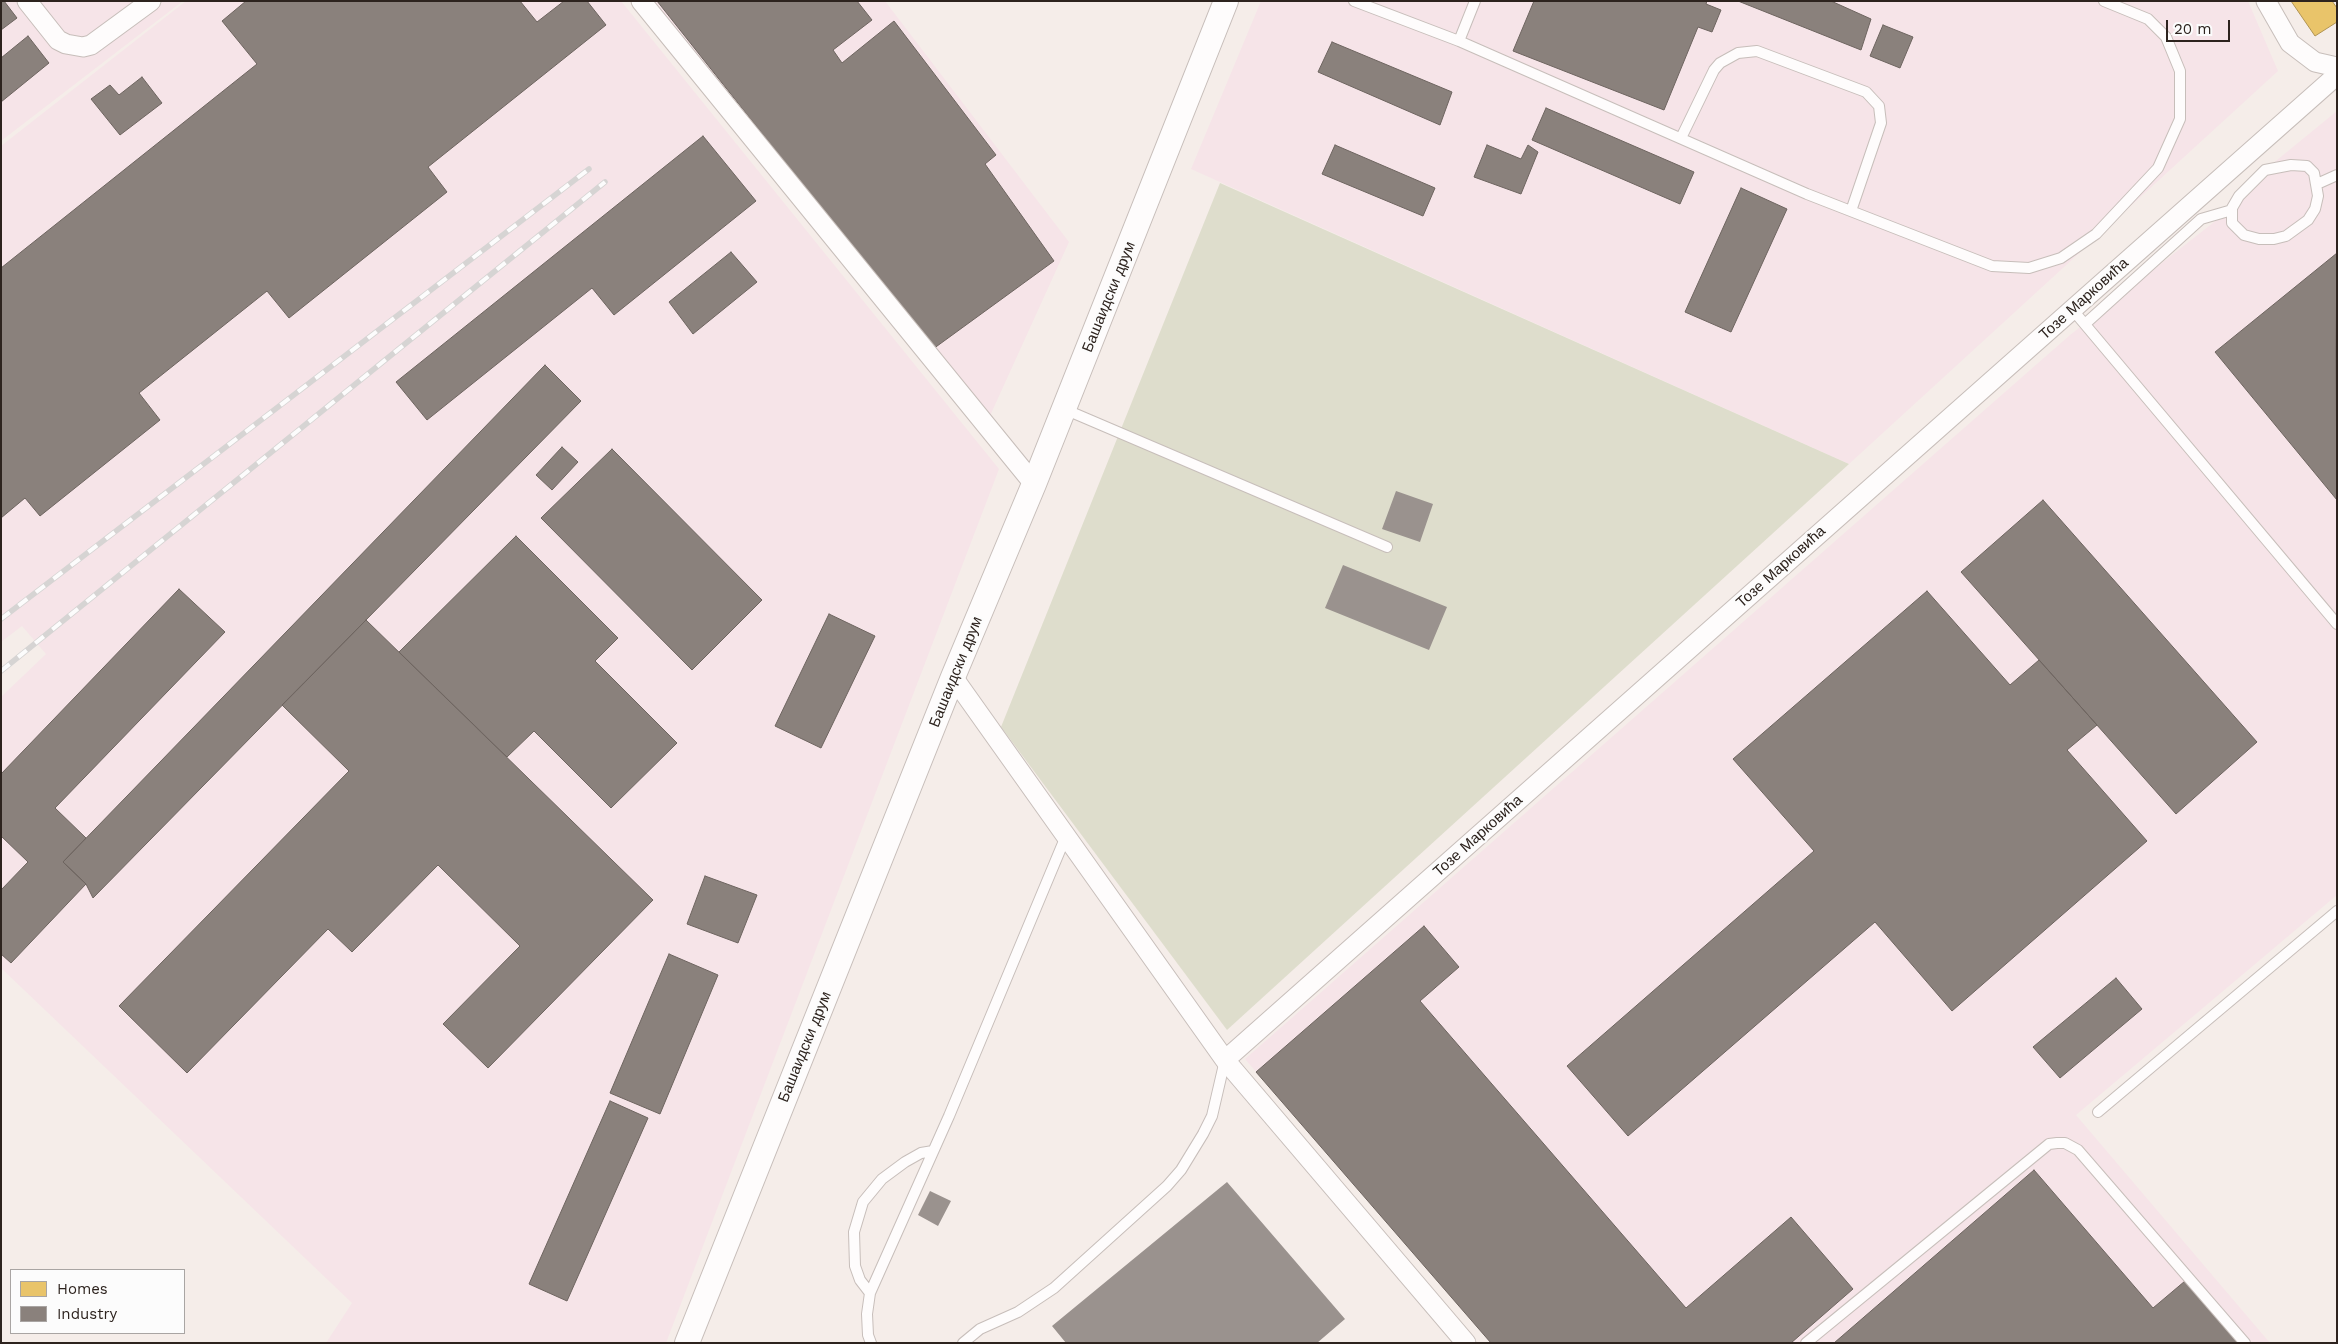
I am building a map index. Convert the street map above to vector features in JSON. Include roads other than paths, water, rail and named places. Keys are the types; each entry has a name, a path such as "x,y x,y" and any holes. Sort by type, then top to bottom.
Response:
{"street":[{"path":"28,1 58,40 66,44 83,47 92,45 151,1"},
{"path":"641,1 1034,484"},
{"name":"Башаидски друм","path":"686,1343 953,677 1034,484 1226,1"},
{"path":"2266,1 2290,43 2315,62 2337,67"},
{"name":"Тозе Марковића","path":"1225,1060 2337,75"},
{"path":"953,677 1225,1060 1466,1343"}],"lane":[{"path":"1354,1 1459,41 1851,211 1992,266 2029,268 2061,258 2096,234 2158,168 2180,119 2180,71 2166,37 2148,19 2104,1"},
{"path":"1459,41 1475,1"},
{"path":"1680,138 1714,70 1720,63 1738,53 1757,51 1866,92 1880,106 1881,123 1851,211"},
{"path":"2292,164 2307,166 2314,173 2317,184 2315,209 2308,220 2286,236 2274,239 2259,239 2244,235 2232,223 2232,210 2246,187 2265,170 2292,164"},
{"path":"2317,184 2337,175"},
{"path":"2085,324 2201,219 2232,210"},
{"path":"2072,309 2337,624"},
{"path":"1064,409 1387,547"},
{"path":"871,1343 868,1336 867,1314 870,1293 933,1151 1066,836"},
{"path":"2098,1112 2337,911"},
{"path":"963,1343 980,1329 1018,1312 1054,1288 1167,1186 1193,1152 1212,1116 1225,1060"},
{"path":"1806,1343 2049,1144 2065,1143 2078,1150 2245,1343"},
{"path":"870,1293 860,1280 855,1266 854,1232 863,1202 882,1179 905,1162 922,1153 933,1151"}],"railway":[{"path":"1,619 589,169"},
{"path":"1,671 605,182"}]}
